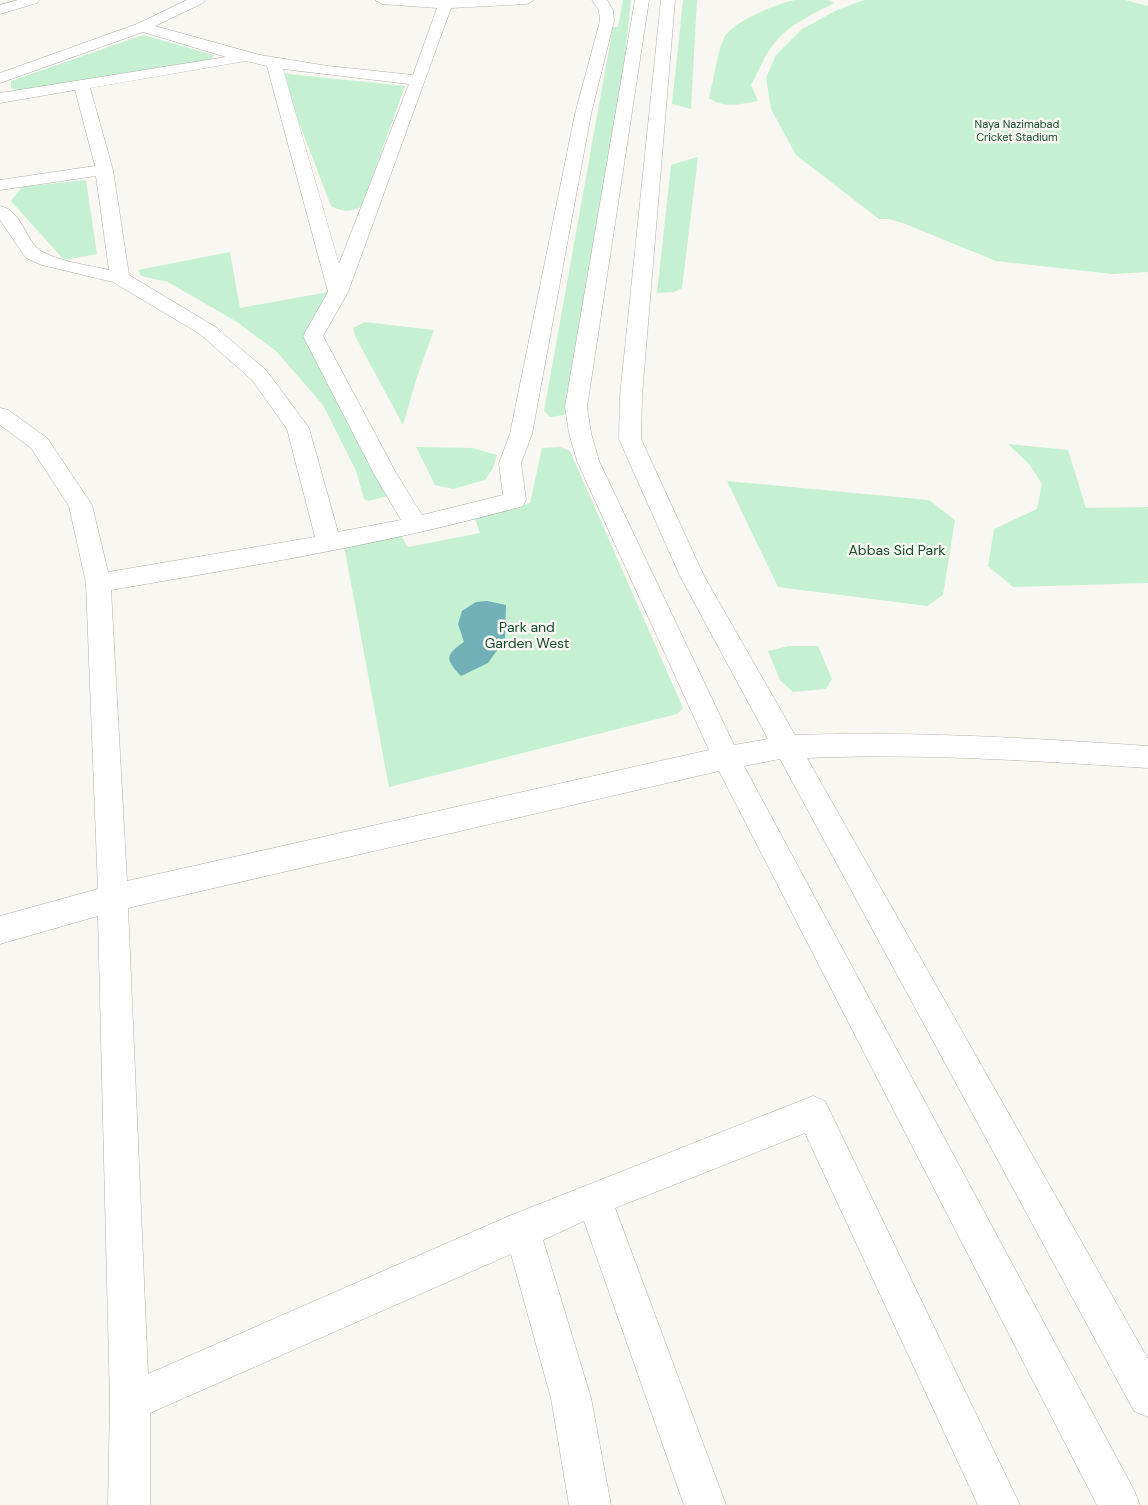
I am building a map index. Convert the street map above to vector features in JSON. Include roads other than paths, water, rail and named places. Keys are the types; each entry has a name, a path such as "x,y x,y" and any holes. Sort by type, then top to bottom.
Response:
{"street":[{"path":"0,10 32,0"},
{"path":"0,78 142,27 198,0"},
{"path":"382,0 445,4 527,0"},
{"path":"98,583 329,543 416,525 515,500 510,463 521,434 583,114 607,22 605,5 599,0"},
{"path":"642,0 576,406 580,433 588,461 726,758 1119,1505"},
{"path":"668,0 631,396 630,440 692,576 1148,1397"},
{"path":"416,525 385,474 313,336 338,292 443,15 445,4"},
{"path":"142,27 251,58 316,69 418,80"},
{"path":"0,98 251,58"},
{"path":"274,62 338,292"},
{"path":"82,86 104,170 120,278"},
{"path":"0,185 104,170"},
{"path":"0,212 9,219 33,254 49,261 120,278 207,330 259,375 298,428 329,543"},
{"path":"0,415 39,442 80,506 98,583 113,898 130,1402 129,1505"},
{"path":"0,930 113,898 726,758 786,747 879,744 1035,750 1148,757"},
{"path":"130,1402 594,1198 813,1113 999,1505"},
{"path":"594,1198 705,1505"},
{"path":"522,1229 571,1398 590,1505"}],"water":[{"path":"487,601 506,605 505,639 488,663 461,676 449,658 453,650 464,642 458,624 462,611 476,602"}],"park label":[{"name":"Naya Nazimabad Cricket Stadium","path":"1017,130"},
{"name":"Abbas Sid Park","path":"897,550"},
{"name":"Park and Garden West","path":"527,636"}]}
